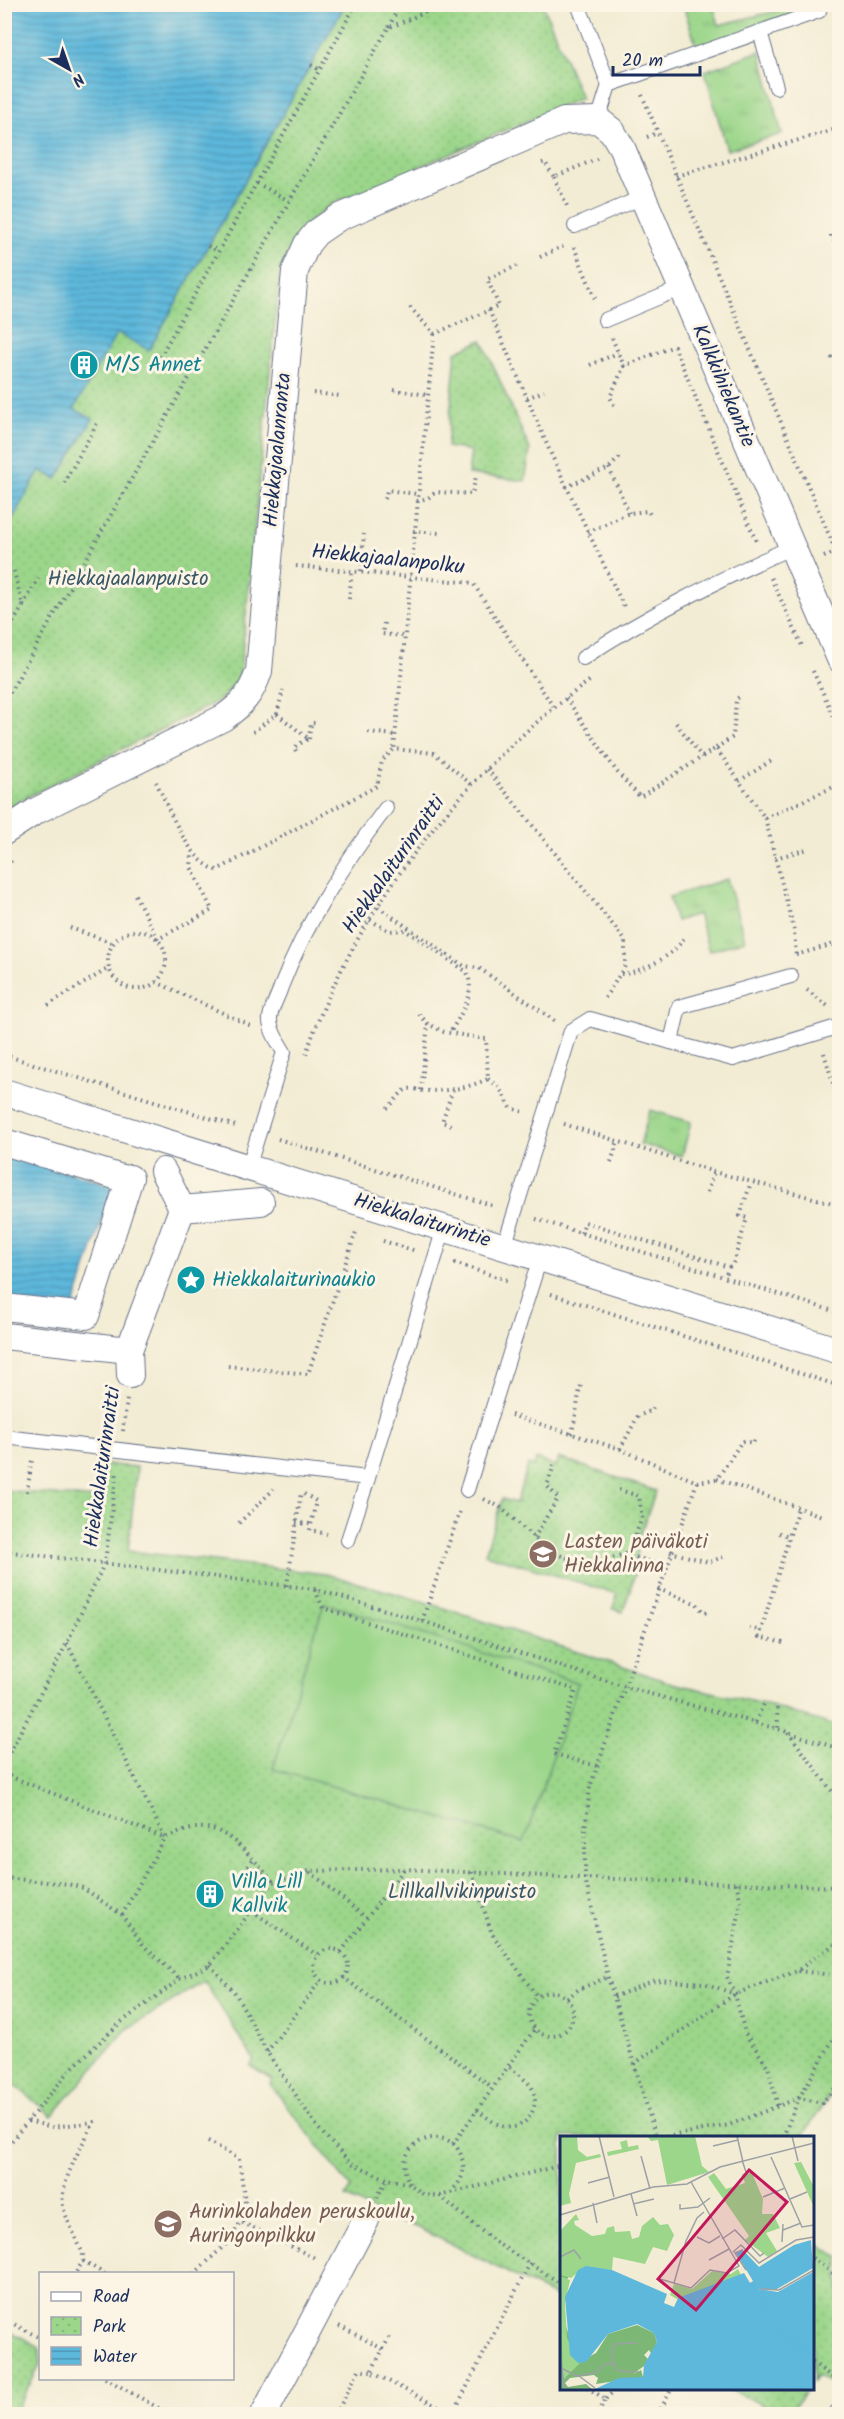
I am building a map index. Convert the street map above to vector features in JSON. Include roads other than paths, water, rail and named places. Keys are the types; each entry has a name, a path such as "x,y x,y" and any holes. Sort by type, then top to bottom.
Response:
{"street":[{"name":"Kalkkihiekantie","path":"598,120 612,131 643,197 840,659"},
{"name":"Hiekkajaalanranta","path":"4,832 36,811 223,718 247,699 255,685 259,671 295,271 307,244 316,232 361,207 564,121 598,120"},
{"name":"Hiekkalaiturintie","path":"4,1092 840,1351"},
{"path":"4,1142 125,1179 130,1178 86,1316 4,1307"},
{"path":"4,1336 103,1346 129,1362 182,1209 163,1171"},
{"path":"182,1209 261,1202"},
{"path":"264,2415 366,2220"}],"lane":[{"path":"578,4 609,85 598,120"},
{"path":"609,85 819,11"},
{"path":"760,32 776,87"},
{"path":"575,226 643,197"},
{"path":"605,320 681,288"},
{"path":"583,658 634,624 792,547"},
{"path":"248,1168 284,1052 274,1034 270,1019 292,960 316,913 356,849 386,808"},
{"path":"671,1042 679,1006 798,974"},
{"path":"504,1247 571,1031 590,1019 733,1059 840,1026"},
{"path":"348,1540 444,1228"},
{"path":"466,1490 494,1410 540,1258"},
{"path":"4,1437 368,1478"},
{"path":"835,2415 840,2409"}],"water":[{"path":"5,4 345,5 149,350 117,333 74,409 93,419 57,479 40,470 5,532"},
{"path":"5,1152 113,1186 73,1309 5,1302"}],"place":[{"name":"M/S Annet","path":"84,365"},
{"name":"Hiekkalaiturinaukio","path":"191,1280"},
{"name":"Lasten päiväkoti Hiekkalinna","path":"543,1554"},
{"name":"Villa Lill Kallvik","path":"210,1894"},
{"name":"Aurinkolahden peruskoulu, Auringonpilkku","path":"168,2224"}],"park label":[{"name":"Hiekkajaalanpuisto","path":"128,579"},
{"name":"Lillkallvikinpuisto","path":"462,1892"}]}
